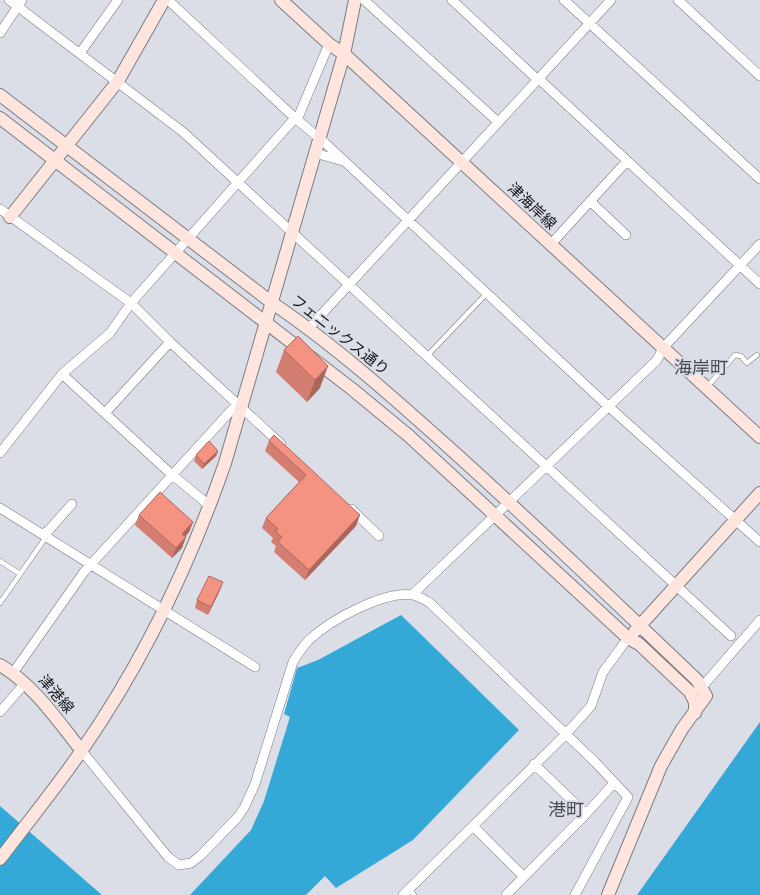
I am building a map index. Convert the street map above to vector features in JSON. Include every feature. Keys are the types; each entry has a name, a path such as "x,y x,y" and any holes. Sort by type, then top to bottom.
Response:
{"street":[{"path":"8,0 19,3 80,53 183,132 731,636"},
{"path":"80,53 118,0"},
{"path":"285,447 130,303 5,213 55,160 118,81 166,0 318,139 325,143 608,406 760,542"},
{"name":"津海岸線","path":"281,0 329,44 344,54 760,437"},
{"path":"0,859 82,751 124,684 165,610 188,560 225,463 239,406 344,54 355,0"},
{"path":"452,0 760,284"},
{"path":"564,0 760,179"},
{"path":"309,328 611,0"},
{"path":"678,0 760,76"},
{"path":"367,1 498,122"},
{"path":"0,34 19,3"},
{"path":"0,454 62,374 110,333 130,303 238,181 296,119 329,44"},
{"name":"フェニックス通り","path":"0,95 349,360 509,502 697,680 702,687"},
{"path":"0,118 352,389 409,436 628,638 639,644 690,692 695,702 695,713"},
{"path":"315,153 345,162"},
{"path":"550,244 627,161"},
{"path":"590,201 626,235"},
{"path":"412,594 657,360 664,348 760,245"},
{"path":"105,413 170,342"},
{"path":"62,374 210,506"},
{"path":"13,673 90,564 172,474 239,406"},
{"path":"409,893 591,706 603,672 628,638 760,493"},
{"path":"343,502 379,536"},
{"path":"44,536 72,504"},
{"path":"0,508 254,667"},
{"path":"82,751 168,858 179,865 191,863 237,818 251,795 293,662 300,650 325,627 352,612 379,599 412,594 430,603 628,797 575,895"},
{"path":"608,895 661,766 682,729 706,696 702,687 760,620"},
{"name":"津港線","path":"0,665 13,673 32,690 82,751"},
{"path":"0,712 25,683"},
{"path":"534,764 586,814"},
{"path":"506,895 614,783"},
{"path":"473,826 524,876"}],"lane":[{"path":"427,356 486,294"},
{"path":"706,388 735,355 741,356 747,363 757,355"},
{"path":"0,603 44,536"},
{"path":"0,561 20,574"}],"water":[{"path":"401,615 519,730 413,840 336,888 325,876 306,895 190,895 251,830 264,801 290,717 284,714 297,668 318,660"},
{"path":"760,722 760,895 637,895"},
{"path":"0,806 102,895 0,895"}],"building":[{"path":"298,336 328,366 315,380 284,350"},
{"path":"274,435 360,515 309,570 278,542 282,537 275,531 278,529 266,518 306,475 269,441"},
{"path":"209,441 218,451 204,464 196,455"},
{"path":"160,492 193,522 182,534 186,537 176,548 139,515"},
{"path":"209,576 223,582 211,607 197,600"}],"district":[{"name":"海岸町","path":"701,368"},
{"name":"港町","path":"566,810"}]}
